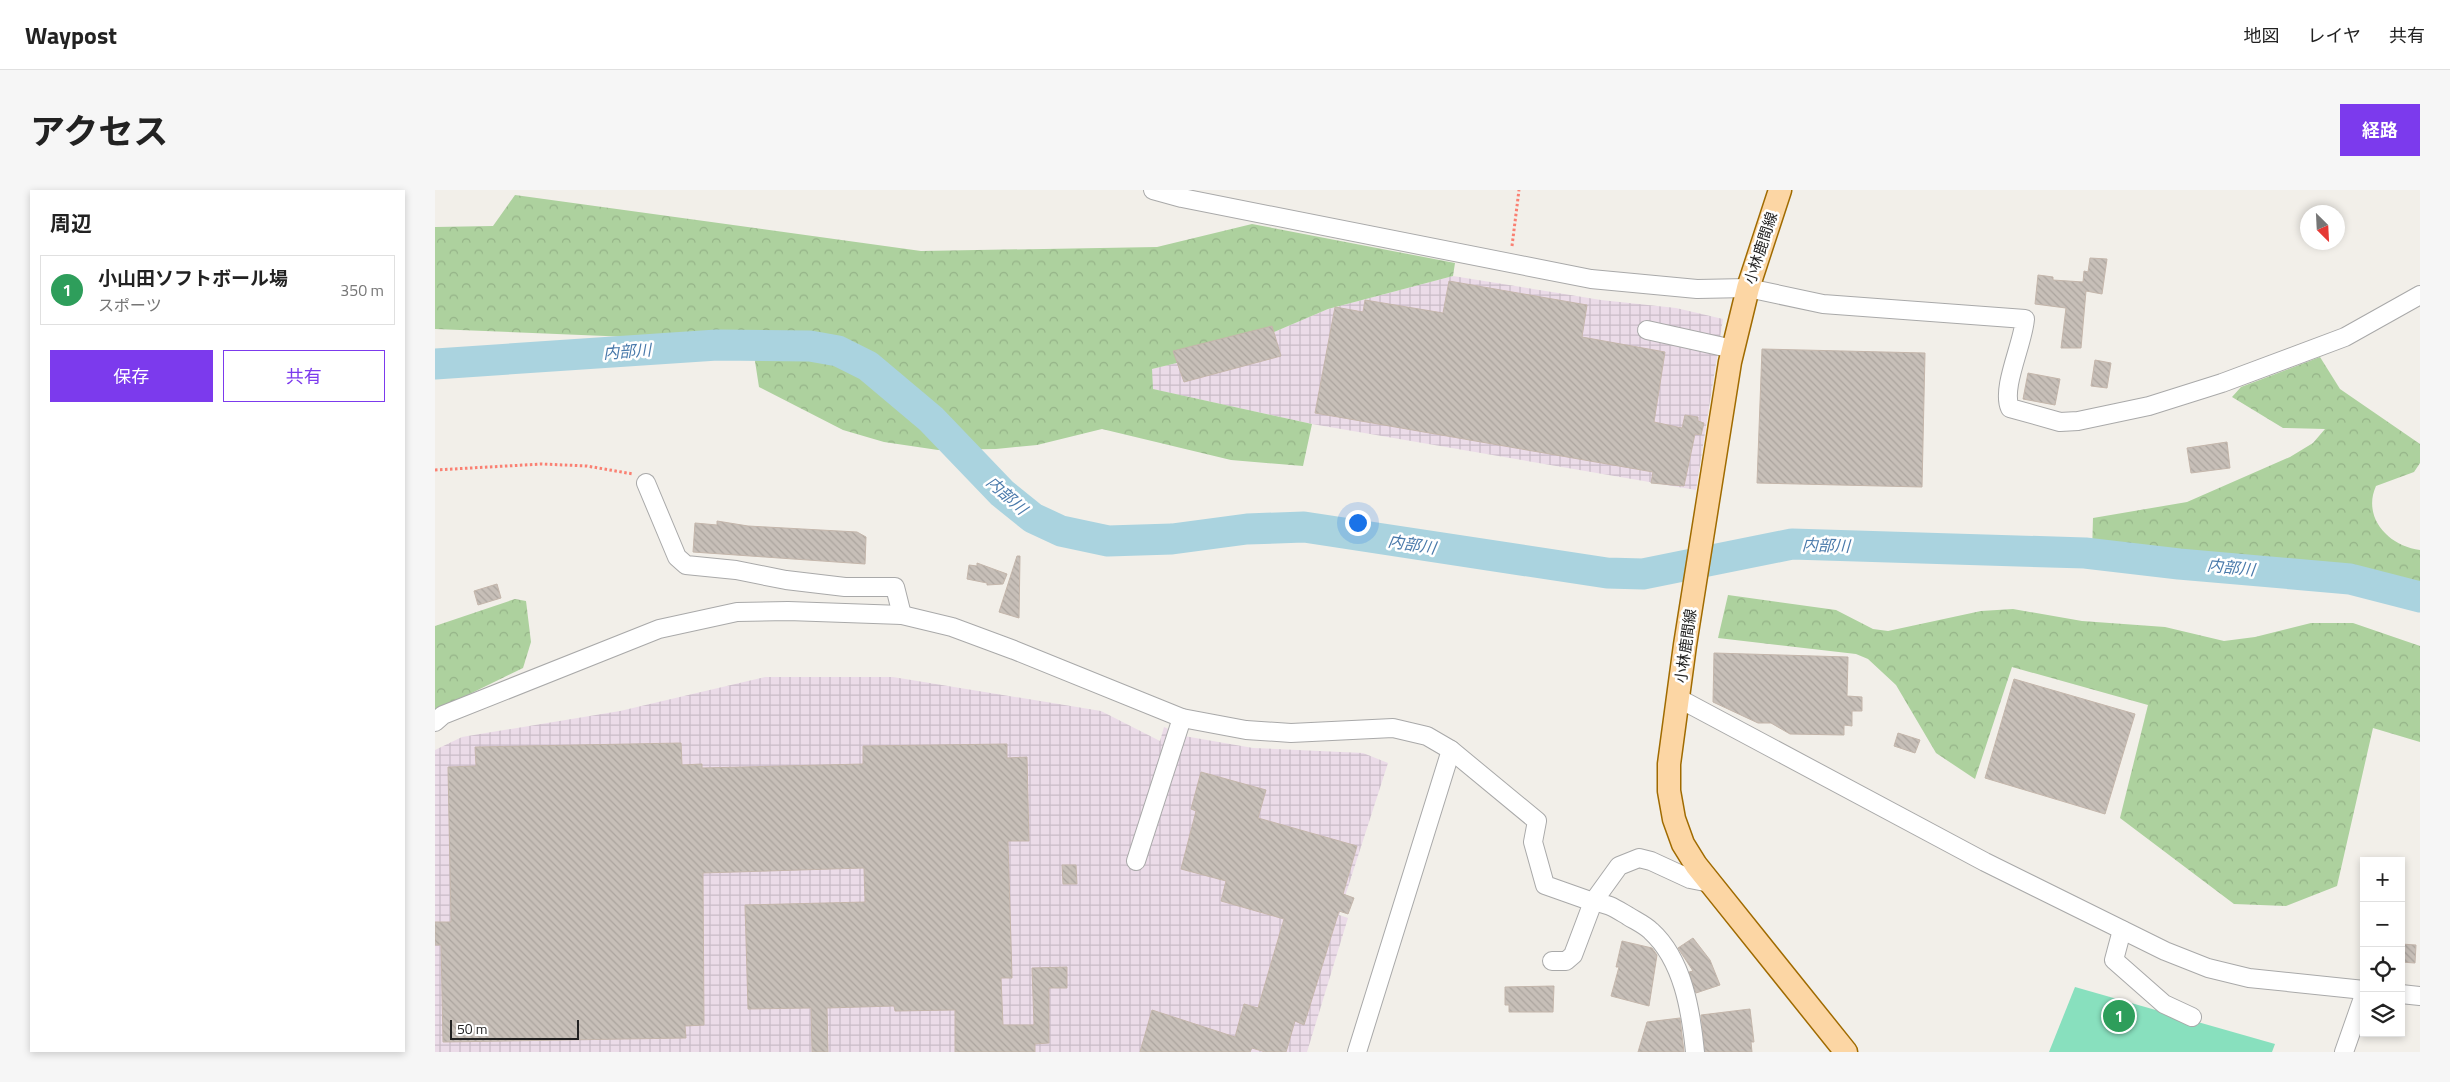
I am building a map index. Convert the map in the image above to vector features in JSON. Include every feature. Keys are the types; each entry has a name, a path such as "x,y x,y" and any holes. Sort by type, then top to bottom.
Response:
{"main road":[{"name":"小林鹿間線","path":"1780,190 1748,288 1733,349 1685,645 1669,764 1669,791 1674,819 1683,844 1710,883 1846,1052"}],"street":[{"path":"1153,190 1181,198 1510,264 1601,280 1697,289 1748,288 1823,304 2025,319 2023,336 2009,380 2006,400 2010,408 2060,422 2129,412 2221,383 2345,337 2420,295"},
{"path":"1647,330 1733,349"},
{"path":"646,483 677,558 686,565 736,570 845,587 895,587 902,615"},
{"path":"435,722 443,715 659,629 737,612 787,610 902,615 952,627 1182,718 1246,730 1291,733 1393,728 1427,736 1451,750 1537,821 1533,842 1545,885 1593,902 1610,905 1650,929 1667,950 1682,984 1690,1013 1695,1052"},
{"path":"1679,698 1985,862 2165,951 2216,970 2249,978 2360,990"},
{"path":"1136,861 1182,718"},
{"path":"1357,1052 1451,750"},
{"path":"1552,961 1566,961 1573,955 1593,902 1619,866 1639,858 1651,861 1690,879 1710,883"},
{"path":"2122,930 2114,960 2164,1004 2192,1018"},
{"path":"2405,994 2420,996"},
{"path":"2344,1052 2360,1006"}],"path":[{"path":"1510,264 1519,190"},
{"path":"435,470 560,464 632,473 646,483"}],"shaded area":[{"path":"1453,276 1601,300 1676,308 1723,319 1696,490 1312,424 1152,389 1152,369 1234,349 1328,309"},
{"path":"765,677 893,677 1101,711 1160,741 1164,727 1184,736 1253,748 1363,753 1388,763 1339,915 1348,918 1307,1052 435,1052 435,750 462,737 620,711"}],"green space":[{"path":"515,195 921,251 1157,247 1252,224 1455,263 1453,276 1328,309 1234,349 1152,369 1153,389 1312,424 1303,466 1231,460 1102,429 1037,445 996,449 938,450 884,442 843,430 759,387 752,342 435,329 435,227 493,226"},
{"path":"2320,357 2340,389 2420,444 2420,463 2414,472 2376,486 2372,509 2375,519 2388,536 2398,543 2420,550 2420,591 2332,577 2092,554 2093,518 2187,502 2290,457 2313,443 2325,429 2283,428 2232,397 2241,387"},
{"path":"1728,595 1836,610 1873,629 1888,631 1981,611 2013,609 2082,621 2165,627 2224,641 2255,637 2311,623 2353,623 2420,646 2420,742 2373,728 2337,886 2286,906 2234,904 2120,818 2148,705 2012,667 1975,779 1936,753 1896,685 1868,659 1856,654 1718,638"},
{"path":"515,599 526,601 531,642 523,668 435,711 435,626"},
{"path":"2075,987 2275,1044 2272,1052 2049,1052"}],"building":[{"path":"2090,258 2107,259 2102,294 2086,291 2081,348 2061,348 2066,308 2035,304 2038,275 2053,277 2053,280 2083,282 2084,271 2088,272"},
{"path":"1449,281 1587,305 1582,337 1665,352 1654,422 1682,428 1685,415 1698,417 1698,421 1704,423 1701,435 1695,434 1684,486 1651,483 1653,472 1315,413 1335,307 1363,312 1365,300 1443,313"},
{"path":"1272,326 1281,356 1184,382 1173,351"},
{"path":"1762,349 1925,353 1922,487 1757,483"},
{"path":"2095,360 2111,363 2107,388 2091,386"},
{"path":"2028,373 2060,379 2055,405 2023,399"},
{"path":"2227,442 2230,468 2191,473 2187,448"},
{"path":"717,521 748,526 857,532 866,537 865,564 693,552 695,523 717,525"},
{"path":"1017,556 1020,556 1019,618 999,612"},
{"path":"977,563 1007,574 1003,584 987,585 987,583 967,579 969,565 977,566"},
{"path":"497,584 501,598 478,605 474,591"},
{"path":"1714,653 1848,657 1847,696 1862,697 1862,711 1852,711 1852,726 1844,725 1844,735 1790,734 1771,723 1758,723 1713,702"},
{"path":"2014,679 2135,714 2105,814 1985,778"},
{"path":"1898,733 1920,740 1915,753 1894,746"},
{"path":"681,743 682,765 702,764 702,768 863,764 863,746 1007,744 1007,758 1027,757 1029,841 1008,841 1012,978 1001,978 1003,1025 1034,1025 1032,968 1067,967 1067,988 1049,988 1049,1043 1035,1044 1035,1052 955,1052 955,1010 895,1011 894,1006 827,1008 828,1052 812,1052 811,1008 748,1009 745,905 865,902 864,868 703,873 704,1025 685,1026 686,1038 443,1042 441,945 435,945 435,922 451,922 448,767 476,766 475,747"},
{"path":"1201,772 1266,790 1258,818 1357,846 1343,894 1354,898 1348,914 1339,911 1304,1025 1295,1021 1286,1052 1265,1052 1252,1048 1250,1052 1140,1052 1152,1010 1235,1037 1244,1004 1258,1008 1284,919 1221,901 1226,881 1181,869 1196,811 1191,809"},
{"path":"1062,865 1076,865 1077,884 1063,884"},
{"path":"1693,938 1710,960 1720,985 1696,993 1689,972 1693,971 1678,948"},
{"path":"1622,941 1652,948 1657,955 1649,1006 1611,996 1619,967 1616,967"},
{"path":"2405,944 2416,945 2415,963 2405,962"},
{"path":"1554,986 1553,1012 1509,1012 1509,1005 1505,1005 1505,987"},
{"path":"1750,1009 1754,1042 1751,1042 1752,1052 1705,1052 1701,1015"},
{"path":"1680,1018 1684,1052 1638,1052 1647,1022"}],"waterway":[{"name":"内部川","path":"435,364 717,345 810,346 838,351 868,366 931,419 1002,493 1033,518 1061,531 1108,541 1172,539 1247,529 1304,527 1607,573 1643,574 1792,544 2085,553 2179,564 2350,579 2420,597"}],"place":[{"name":"小山田ソフトボール場","path":"2119,1016"}]}
